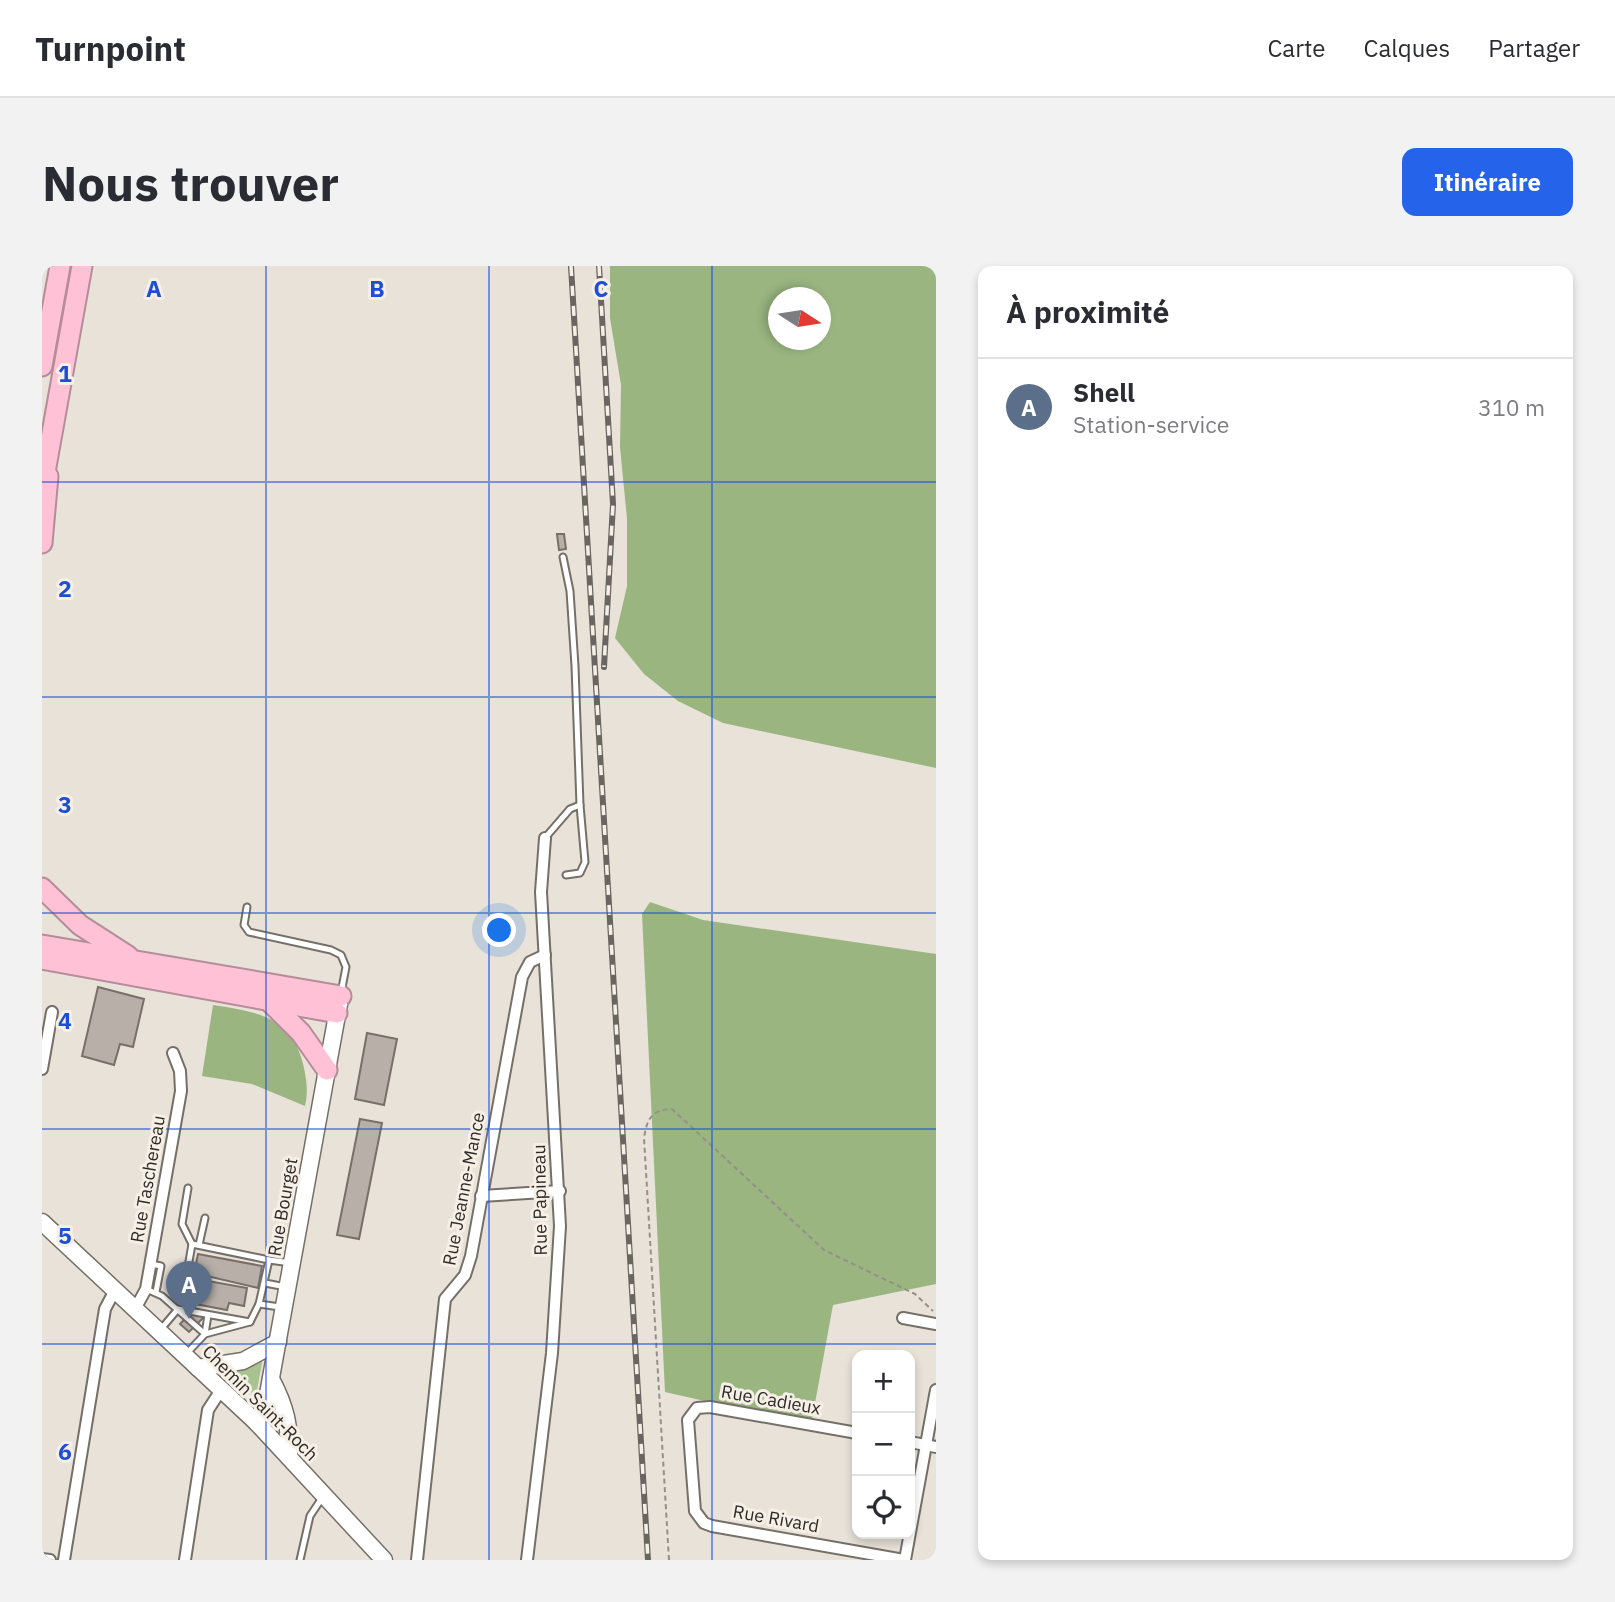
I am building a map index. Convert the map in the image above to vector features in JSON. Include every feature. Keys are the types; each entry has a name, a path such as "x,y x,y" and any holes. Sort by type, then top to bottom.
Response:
{"highway":[{"path":"42,314 57,266"},
{"path":"42,366 57,266"},
{"path":"42,489 82,266"},
{"path":"42,543 53,426"},
{"path":"42,888 80,925 135,961"},
{"path":"42,945 135,961 339,1005"},
{"path":"42,959 269,1001 339,1005"},
{"path":"269,1001 301,1033 327,1070"}],"main road":[{"name":"Rue Bourget","path":"256,1422 265,1408 271,1380 339,1005"},
{"name":"Chemin Saint-Roch","path":"42,1222 256,1422 384,1560"},
{"path":"198,1368 243,1361 278,1342"},
{"path":"271,1380 285,1405 290,1424 289,1457"}],"street":[{"name":"Rue Papineau","path":"527,1560 557,1298 560,1191 541,877 545,838"},
{"name":"Rue Jeanne-Mance","path":"417,1560 445,1299 469,1267 522,977 530,962 545,955"},
{"path":"42,1069 52,1012"},
{"name":"Rue Taschereau","path":"135,1309 151,1290 151,1264 181,1091 180,1071 173,1053"},
{"path":"481,1196 560,1191"},
{"path":"64,1560 106,1309 115,1290"},
{"path":"903,1318 936,1324"},
{"path":"185,1560 208,1410 221,1390"},
{"path":"905,1560 931,1446 936,1390"},
{"name":"Rue Cadieux","path":"691,1464 688,1420 696,1408 704,1406 852,1432"},
{"name":"Rue Rivard","path":"691,1464 695,1511 704,1523 905,1560"},
{"path":"42,1559 50,1560"}],"lane":[{"path":"563,557 570,591 575,654 580,805 585,862 580,873 566,875"},
{"path":"545,838 570,809 580,805"},
{"path":"247,907 244,925 250,932 341,955 346,967 339,1005"},
{"path":"188,1188 182,1224 196,1245 292,1264"},
{"path":"187,1273 205,1218"},
{"path":"185,1355 205,1334 250,1322 259,1304 270,1260"},
{"path":"265,1283 288,1287"},
{"path":"151,1290 178,1309 205,1334"},
{"path":"259,1304 284,1308"},
{"path":"178,1309 250,1322"},
{"path":"159,1331 178,1309"},
{"path":"205,1334 208,1315"},
{"path":"300,1560 310,1516 324,1495"}],"path":[{"path":"669,1560 644,1138 648,1119 659,1110 671,1109 824,1250 915,1294 936,1315"}],"green space":[{"path":"610,266 936,266 936,768 723,723 678,701 644,674 615,638 627,586 627,519 620,447 621,385 610,318"},
{"path":"650,902 703,920 936,954 936,1284 833,1305 811,1425 665,1392 642,914"},
{"path":"213,1005 259,1015 283,1028 299,1051 304,1068 307,1087 305,1106 252,1084 202,1076"},
{"path":"263,1358 257,1390 253,1394 224,1369"}],"building":[{"path":"557,534 564,534 566,549 559,550"},
{"path":"98,987 144,999 133,1047 120,1044 114,1065 82,1056"},
{"path":"367,1033 397,1039 384,1105 355,1099"},
{"path":"360,1119 382,1123 359,1239 337,1235"},
{"path":"198,1254 262,1266 258,1288 194,1273"},
{"path":"175,1275 247,1288 244,1306 229,1303 227,1310 195,1304 196,1297 172,1293"},
{"path":"195,1308 204,1317 189,1332 180,1324"}],"railway":[{"path":"571,266 648,1560"},
{"path":"599,266 613,504 604,667"}],"place":[{"name":"Shell","path":"189,1319"}]}
